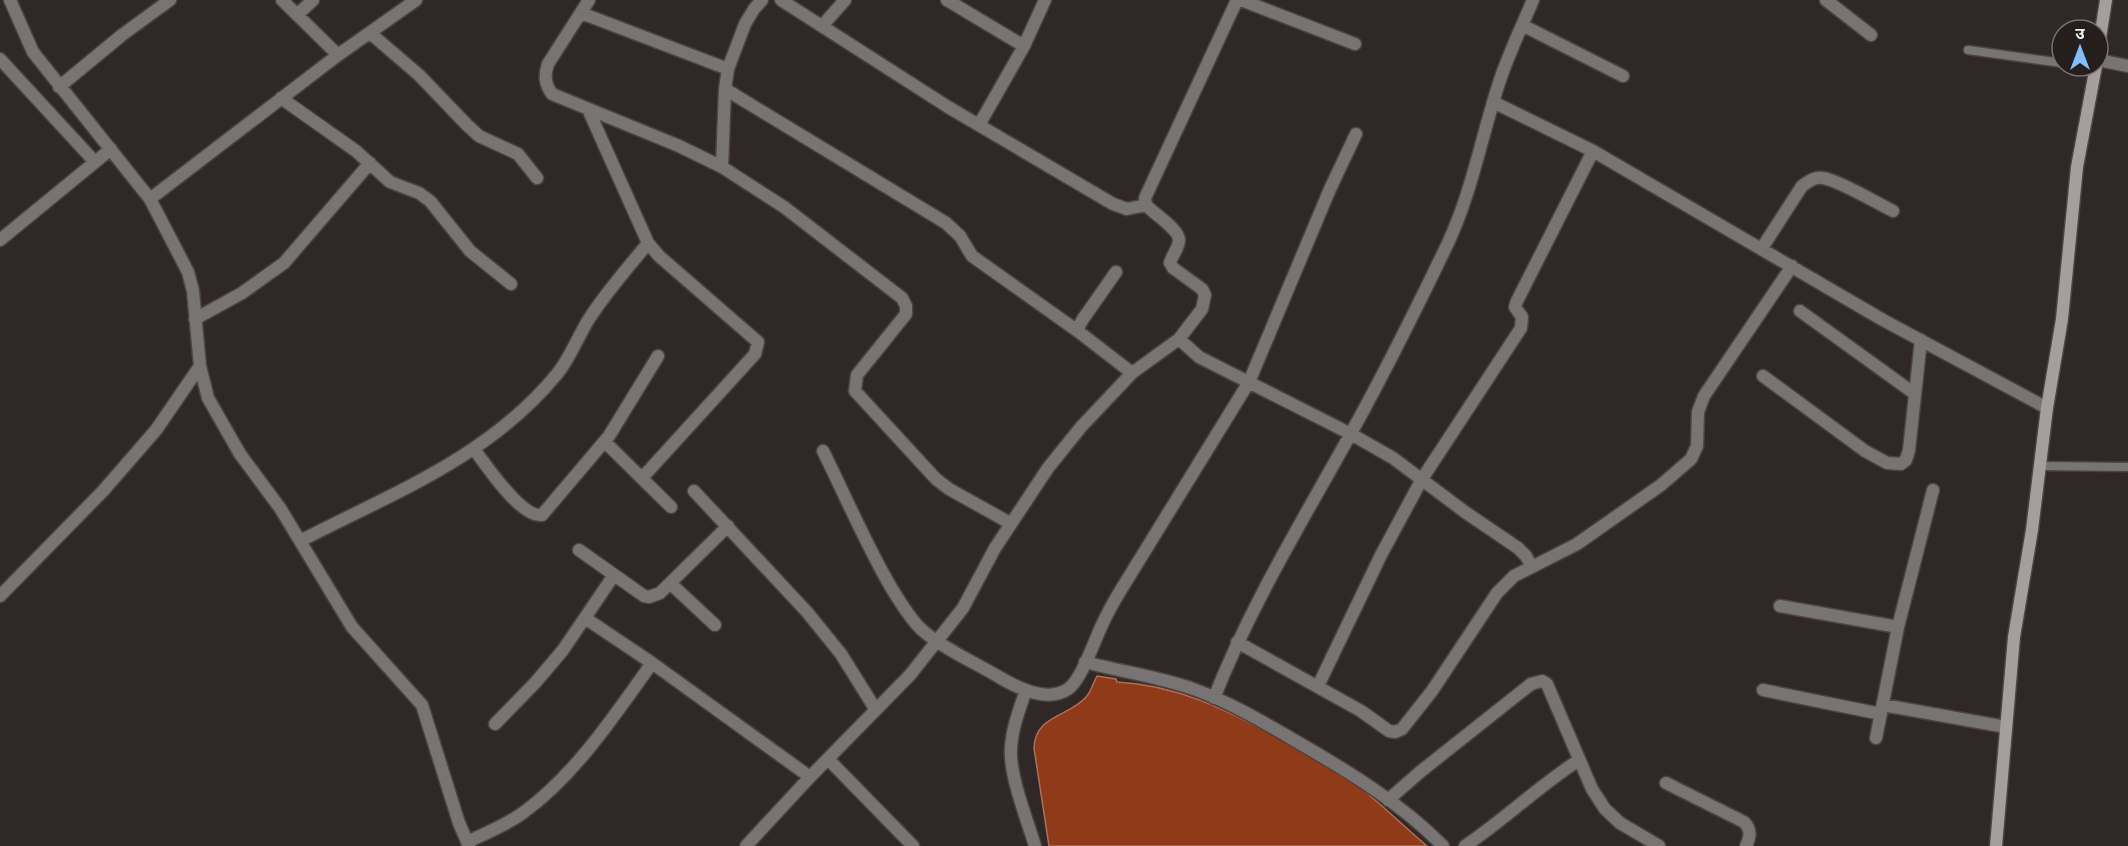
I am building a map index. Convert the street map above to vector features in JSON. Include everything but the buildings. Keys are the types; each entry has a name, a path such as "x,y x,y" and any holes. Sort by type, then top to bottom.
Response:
{"street":[{"path":"10,0 33,52 150,199 188,272 193,291 200,366 208,398 240,454 280,508 352,627 422,705 459,823 468,844 522,814 540,800 601,733 652,663"},
{"path":"59,87 170,0"},
{"path":"282,0 338,55"},
{"path":"297,15 314,0"},
{"path":"150,199 338,55 416,0"},
{"path":"589,0 548,64 544,75 547,87 552,94 679,146 722,167 784,207 902,298 906,306 906,314 857,375 855,391 936,479 949,489 1010,523"},
{"path":"722,167 728,69 745,24 762,0"},
{"path":"781,0 980,125 1113,204 1127,209 1146,206"},
{"path":"822,27 845,0"},
{"path":"947,0 1024,46"},
{"path":"980,125 1024,46 1045,0"},
{"path":"746,846 910,675 938,642 963,608 1010,523 1048,468 1082,427 1132,373 1179,339 1202,309 1205,295 1202,289 1173,268 1170,263 1179,243 1175,231 1146,206 1145,198 1239,0 1355,44"},
{"path":"1214,698 1238,642 1272,575 1351,434 1412,318 1449,240 1462,210 1501,78 1533,0"},
{"path":"1826,0 1871,35"},
{"path":"2103,18 2106,0"},
{"path":"581,13 728,69"},
{"path":"1522,25 1623,76"},
{"path":"370,33 418,75 466,125 479,136 518,154 537,178"},
{"path":"0,59 95,162"},
{"path":"2110,65 2128,66"},
{"path":"1996,846 2014,637 2062,319 2077,166 2094,78"},
{"path":"725,89 946,223 960,236 972,256 1079,332 1132,373"},
{"path":"281,98 356,151 390,182 419,193 430,201 470,252 510,284"},
{"path":"1493,102 1593,151 1921,340 2047,408"},
{"path":"588,109 648,243 659,256 758,342 755,354 642,478"},
{"path":"823,451 880,569 910,618 938,642 1010,683 1046,695 1067,689 1074,683 1119,593 1249,382 1330,189 1356,134"},
{"path":"0,240 111,149"},
{"path":"1318,686 1381,555 1422,479 1521,328 1523,322 1515,307 1517,301 1593,151"},
{"path":"195,318 242,293 284,263 370,163"},
{"path":"1762,248 1802,186 1811,179 1824,178 1835,182 1893,211"},
{"path":"300,541 417,483 474,450 531,403 559,372 602,300 648,243"},
{"path":"1238,642 1318,686 1389,731 1395,732 1402,729 1432,691 1497,593 1514,576 1585,539 1661,484 1691,459 1697,446 1698,412 1704,396 1792,266"},
{"path":"1079,332 1083,319 1116,272"},
{"path":"1800,310 1915,393"},
{"path":"1179,339 1199,357 1351,434 1393,458 1518,548 1532,567"},
{"path":"1763,376 1865,451 1887,463 1901,464 1906,460 1921,340"},
{"path":"474,450 508,494 536,516 542,514 549,509 605,442 658,356"},
{"path":"0,596 103,491 156,430 200,366"},
{"path":"605,442 671,507"},
{"path":"694,490 782,583 841,654 876,710"},
{"path":"1876,738 1898,627 1933,490"},
{"path":"579,550 644,596 649,597 660,593 728,526"},
{"path":"495,724 536,683 563,650 614,575"},
{"path":"670,583 715,625"},
{"path":"1780,606 1898,627"},
{"path":"585,618 652,663 810,777"},
{"path":"1085,662 1180,685 1258,719 1340,767 1388,800 1443,846"},
{"path":"1388,800 1420,772 1537,681 1547,684 1592,789 1605,809 1620,823 1659,846"},
{"path":"1026,690 1013,731 1010,749 1012,766 1035,846"},
{"path":"1763,690 2006,727"},
{"path":"828,759 913,846"},
{"path":"1465,846 1499,823 1542,785 1580,760"},
{"path":"1666,783 1744,822 1749,826 1750,832 1746,846"}],"lane":[{"path":"1968,50 2050,61"},
{"path":"2040,466 2128,467"}],"shaded area":[{"path":"1097,676 1181,694 1221,709 1259,728 1316,758 1351,780 1427,846 1049,846 1034,748 1036,737 1046,723 1079,704 1086,697"}]}
